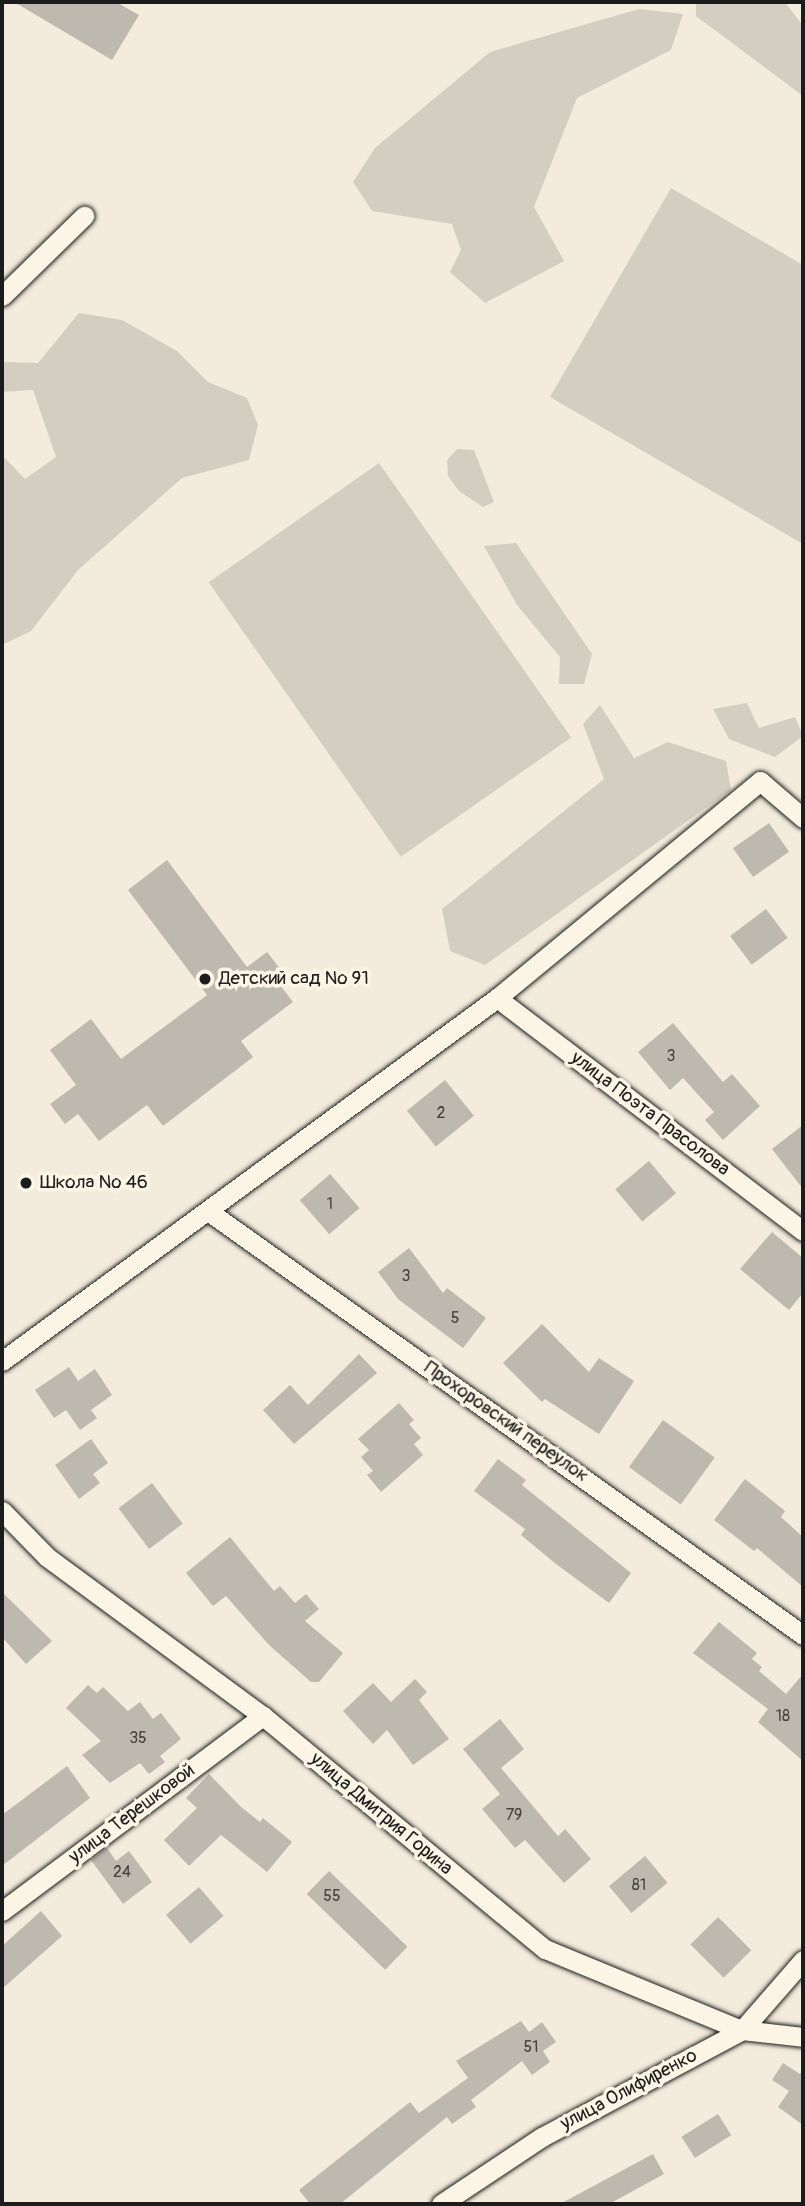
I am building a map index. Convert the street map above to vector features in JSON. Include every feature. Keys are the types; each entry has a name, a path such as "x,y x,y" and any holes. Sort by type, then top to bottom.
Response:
{"street":[{"path":"2,296 84,216"},
{"path":"2,1361 497,998 760,781 803,818"},
{"name":"улица Поэта Прасолова","path":"497,998 803,1231"},
{"name":"Прохоровский переулок","path":"208,1210 803,1635"},
{"name":"улица Дмитрия Горина","path":"2,1511 47,1557 262,1716 545,1949 743,2030 803,2037"},
{"name":"улица Терешковой","path":"2,1911 262,1716"},
{"name":"улица Олифиренко","path":"441,2204 542,2137 743,2030 803,1960"}],"shaded area":[{"path":"696,2 785,2 803,26 803,96 696,16"},
{"path":"639,9 683,14 671,50 577,98 534,207 564,261 485,303 450,272 461,250 452,224 372,211 353,182 375,148 490,52"},
{"path":"671,188 803,265 803,544 550,397"},
{"path":"79,313 122,320 177,351 208,382 247,398 258,425 249,460 182,478 78,570 31,631 2,645 2,455 25,479 56,457 33,390 2,392 2,362 38,363"},
{"path":"457,449 474,450 494,502 483,507 459,491 448,476 447,460"},
{"path":"379,463 571,737 401,857 209,582"},
{"path":"516,543 592,654 584,684 559,684 560,657 517,605 484,546"},
{"path":"747,703 759,728 795,717 803,736 775,757 729,739 713,709"},
{"path":"600,705 634,758 668,742 726,761 731,790 485,965 450,951 442,909 604,779 583,724"}],"building":[{"path":"14,2 116,2 139,15 112,60"},
{"path":"769,823 789,852 753,877 733,848"},
{"path":"167,860 247,967 267,952 285,975 277,981 293,1002 241,1041 253,1057 163,1126 147,1105 99,1141 78,1114 65,1124 50,1104 76,1085 50,1050 91,1019 121,1059 207,995 128,890"},
{"path":"766,909 788,938 752,965 730,936"},
{"path":"673,1023 723,1082 732,1074 760,1106 723,1140 705,1120 714,1112 683,1078 670,1090 638,1052"},
{"path":"445,1080 474,1116 436,1147 407,1111"},
{"path":"803,1125 803,1189 772,1149"},
{"path":"649,1161 676,1193 642,1221 615,1189"},
{"path":"330,1174 360,1208 329,1234 300,1200"},
{"path":"772,1232 803,1258 803,1293 789,1310 740,1269"},
{"path":"409,1248 443,1293 447,1288 486,1318 463,1348 398,1299 378,1272"},
{"path":"542,1324 589,1372 599,1358 634,1381 599,1434 545,1399 542,1402 503,1363"},
{"path":"359,1354 377,1373 294,1444 263,1410 290,1385 308,1405"},
{"path":"69,1367 78,1381 95,1369 112,1395 91,1410 97,1418 80,1430 66,1410 54,1418 35,1390"},
{"path":"399,1403 414,1420 409,1424 421,1438 414,1444 423,1455 381,1492 367,1475 373,1471 361,1457 369,1450 358,1439"},
{"path":"663,1420 715,1458 681,1505 629,1467"},
{"path":"91,1439 108,1463 93,1474 100,1483 79,1499 55,1465"},
{"path":"498,1459 526,1480 522,1485 631,1573 609,1603 521,1535 525,1529 474,1491"},
{"path":"745,1479 785,1511 781,1517 803,1537 803,1587 757,1548 754,1551 714,1520"},
{"path":"152,1483 183,1524 149,1549 118,1508"},
{"path":"230,1537 274,1591 280,1586 295,1603 306,1594 319,1609 305,1621 343,1653 319,1682 311,1682 269,1645 226,1596 213,1606 186,1573"},
{"path":"2,1592 52,1641 26,1664 2,1637"},
{"path":"719,1622 757,1653 752,1659 762,1667 759,1671 786,1694 803,1674 803,1761 758,1722 768,1709 693,1653"},
{"path":"415,1679 427,1692 419,1700 449,1739 413,1765 387,1730 373,1744 343,1711 373,1683 391,1702"},
{"path":"88,1685 97,1693 103,1687 128,1711 140,1702 153,1719 161,1713 181,1739 160,1756 165,1762 149,1774 140,1763 110,1783 82,1755 101,1741 66,1708"},
{"path":"500,1719 524,1749 501,1768 558,1836 565,1829 591,1859 564,1883 525,1840 515,1848 482,1809 500,1794 463,1749"},
{"path":"67,1766 90,1798 2,1866 2,1815"},
{"path":"209,1774 241,1807 260,1822 263,1818 292,1842 267,1872 221,1835 189,1866 164,1840 197,1808 186,1798"},
{"path":"107,1848 116,1861 129,1851 152,1882 123,1904 91,1860"},
{"path":"645,1856 667,1883 631,1913 609,1886"},
{"path":"329,1871 407,1947 385,1970 307,1894"},
{"path":"199,1887 223,1916 190,1944 166,1915"},
{"path":"41,1911 62,1936 2,1989 2,1946"},
{"path":"718,1917 751,1950 724,1978 690,1945"},
{"path":"521,2021 529,2032 542,2022 556,2042 543,2051 550,2062 532,2075 522,2061 471,2100 476,2107 452,2124 447,2117 340,2204 310,2204 299,2190 410,2102 419,2113 468,2078 456,2061"},
{"path":"783,2063 800,2074 803,2069 803,2125 778,2107 789,2091 772,2080"},
{"path":"718,2114 731,2135 695,2158 682,2137"},
{"path":"653,2154 664,2174 609,2204 560,2204"}],"place":[{"name":"Детский сад № 91","path":"205,979"},
{"name":"Школа № 46","path":"26,1183"}]}
